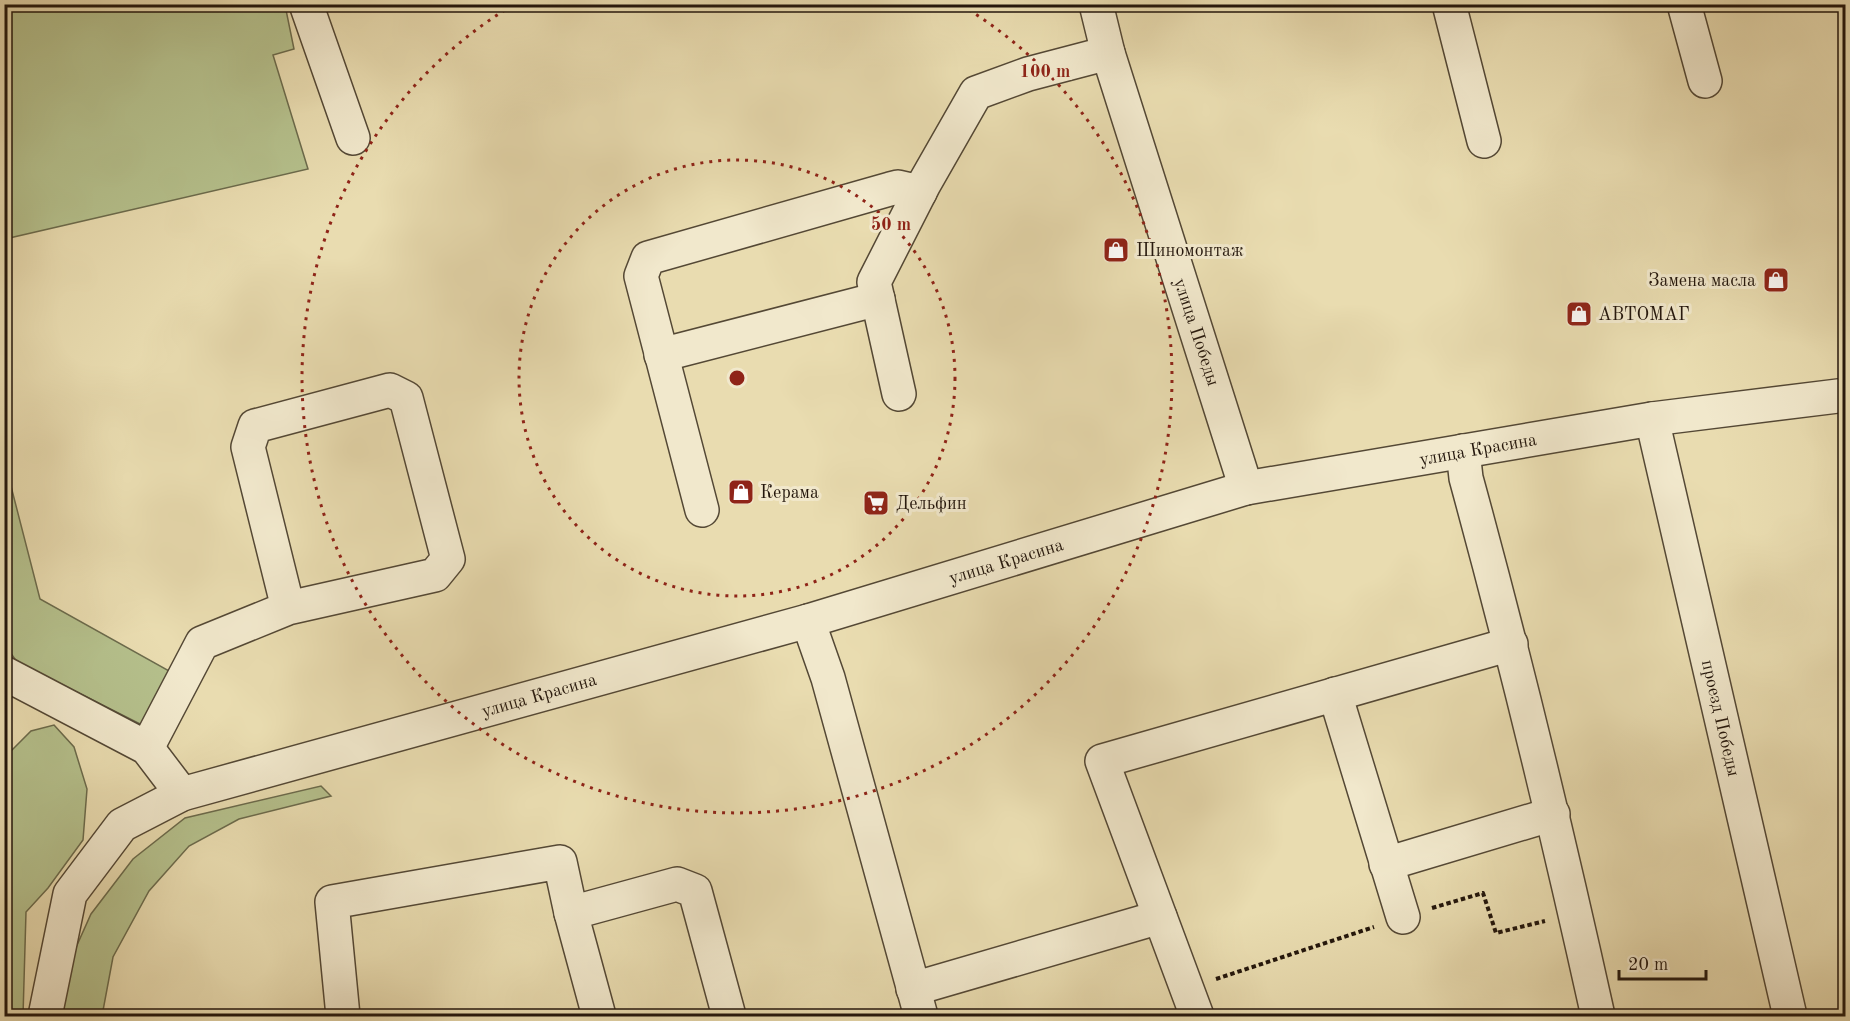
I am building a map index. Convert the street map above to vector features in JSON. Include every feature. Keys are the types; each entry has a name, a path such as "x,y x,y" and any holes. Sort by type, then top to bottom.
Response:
{"street":[{"path":"306,4 353,138"},
{"name":"улица Победы","path":"1096,4 1108,53 1246,488"},
{"path":"1449,4 1484,141"},
{"path":"1684,4 1705,81"},
{"path":"899,394 874,282 920,192 976,93 1028,74 1108,53"},
{"path":"702,510 641,276 648,258 898,187 920,192"},
{"path":"661,355 878,299"},
{"path":"147,748 202,643 288,608 435,575 448,559 406,398 390,390 255,426 248,447 288,608"},
{"name":"улица Красина","path":"45,1017 70,894 122,825 182,794 808,621 1246,488 1652,419 1845,395"},
{"name":"проезд Победы","path":"1652,419 1790,1017"},
{"path":"1462,452 1466,478 1511,644 1553,814 1598,1017"},
{"path":"808,621 828,678 917,1003 1160,916"},
{"path":"1197,1017 1102,761 1511,644"},
{"path":"4,673 147,748 182,794"},
{"path":"1335,694 1403,917"},
{"path":"1386,864 1553,814"},
{"path":"343,1017 332,902 560,862 599,1017"},
{"path":"571,913 677,884 695,891 729,1017"}],"green space":[{"path":"4,5 285,5 294,49 273,55 308,169 5,239"},
{"path":"4,459 40,599 171,672 146,727 17,662 5,645"},
{"path":"54,725 74,747 87,789 83,840 48,888 26,912 23,1016 5,1016 5,757 31,731"},
{"path":"321,786 331,796 239,819 189,846 149,891 113,957 102,1016 63,1016 69,963 91,914 133,859 185,818"}],"place":[{"name":"Шиномонтаж","path":"1116,250"},
{"name":"Замена масла","path":"1776,280"},
{"name":"АВТОМАГ","path":"1579,314"},
{"name":"Керама","path":"741,492"},
{"name":"Дельфин","path":"876,503"}]}
